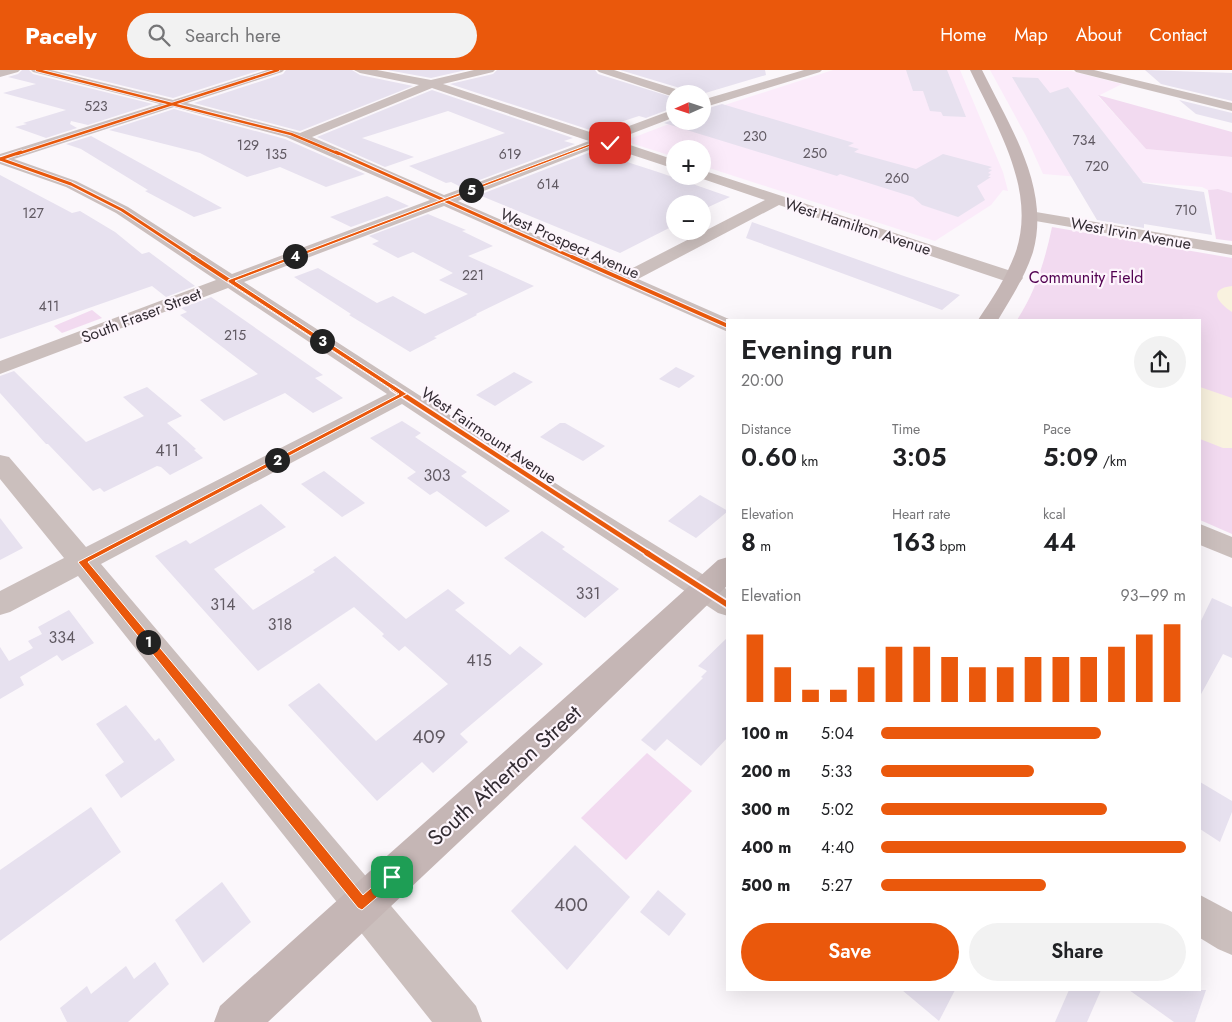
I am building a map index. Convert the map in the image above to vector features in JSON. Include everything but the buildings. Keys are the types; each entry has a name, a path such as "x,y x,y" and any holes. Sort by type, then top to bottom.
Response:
{"main road":[{"path":"976,70 1024,174 1030,216 1026,246 1014,278 989,319"},
{"name":"South Atherton Street","path":"236,1022 362,904 569,717 719,587"}],"street":[{"path":"0,74 14,70"},
{"name":"West Prospect Avenue","path":"37,70 301,137 726,325"},
{"path":"0,159 278,70"},
{"path":"360,70 432,84 666,163"},
{"path":"301,137 432,84 488,70"},
{"path":"603,70 666,90"},
{"path":"781,70 799,75"},
{"path":"711,101 816,70"},
{"path":"1080,70 1232,107"},
{"name":"South Fraser Street","path":"0,368 666,116"},
{"name":"West Fairmount Avenue","path":"0,159 71,184 122,210 554,494 607,526 719,587"},
{"name":"West Hamilton Avenue","path":"711,177 1014,278"},
{"path":"623,280 777,200"},
{"name":"West Irvin Avenue","path":"1030,216 1232,250"},
{"path":"0,604 404,394"},
{"path":"0,463 198,701 460,1022"},
{"path":"1201,534 1232,548"},
{"path":"1201,916 1232,935"}],"shaded area":[{"path":"833,70 960,70 1003,172 1008,191 1003,190 991,205 935,241 711,169 711,140 666,140 666,154 624,141 666,125 666,130 711,130 711,109"},
{"path":"990,70 1071,71 1122,84 1098,96 1146,149 1232,157 1232,193 1218,189 1208,190 1202,187 1043,174 1026,136"}],"green space":[{"path":"1098,95 1232,132 1232,157 1146,149"},
{"path":"1218,189 1232,193 1232,241 1216,239 1208,190"},
{"name":"Community Field","path":"1052,227 1232,258 1232,534 1201,520 1201,319 1018,319 1030,298"},
{"path":"92,310 102,318 62,333 54,326"},
{"path":"647,753 692,791 626,860 581,818"}],"sand":[{"path":"1232,286 1232,312 1219,301 1217,293 1219,290"},
{"path":"1201,387 1232,398 1232,448 1223,448 1201,439"}],"cycle path":[{"path":"37,70 176,104 291,134 310,141 726,325"},
{"path":"0,159 278,70"},
{"path":"0,159 71,184 122,210 554,494 726,604"}],"route":[{"path":"392,877 362,904 198,701 82,562 404,394 230,281 601,141 610,143"}]}
